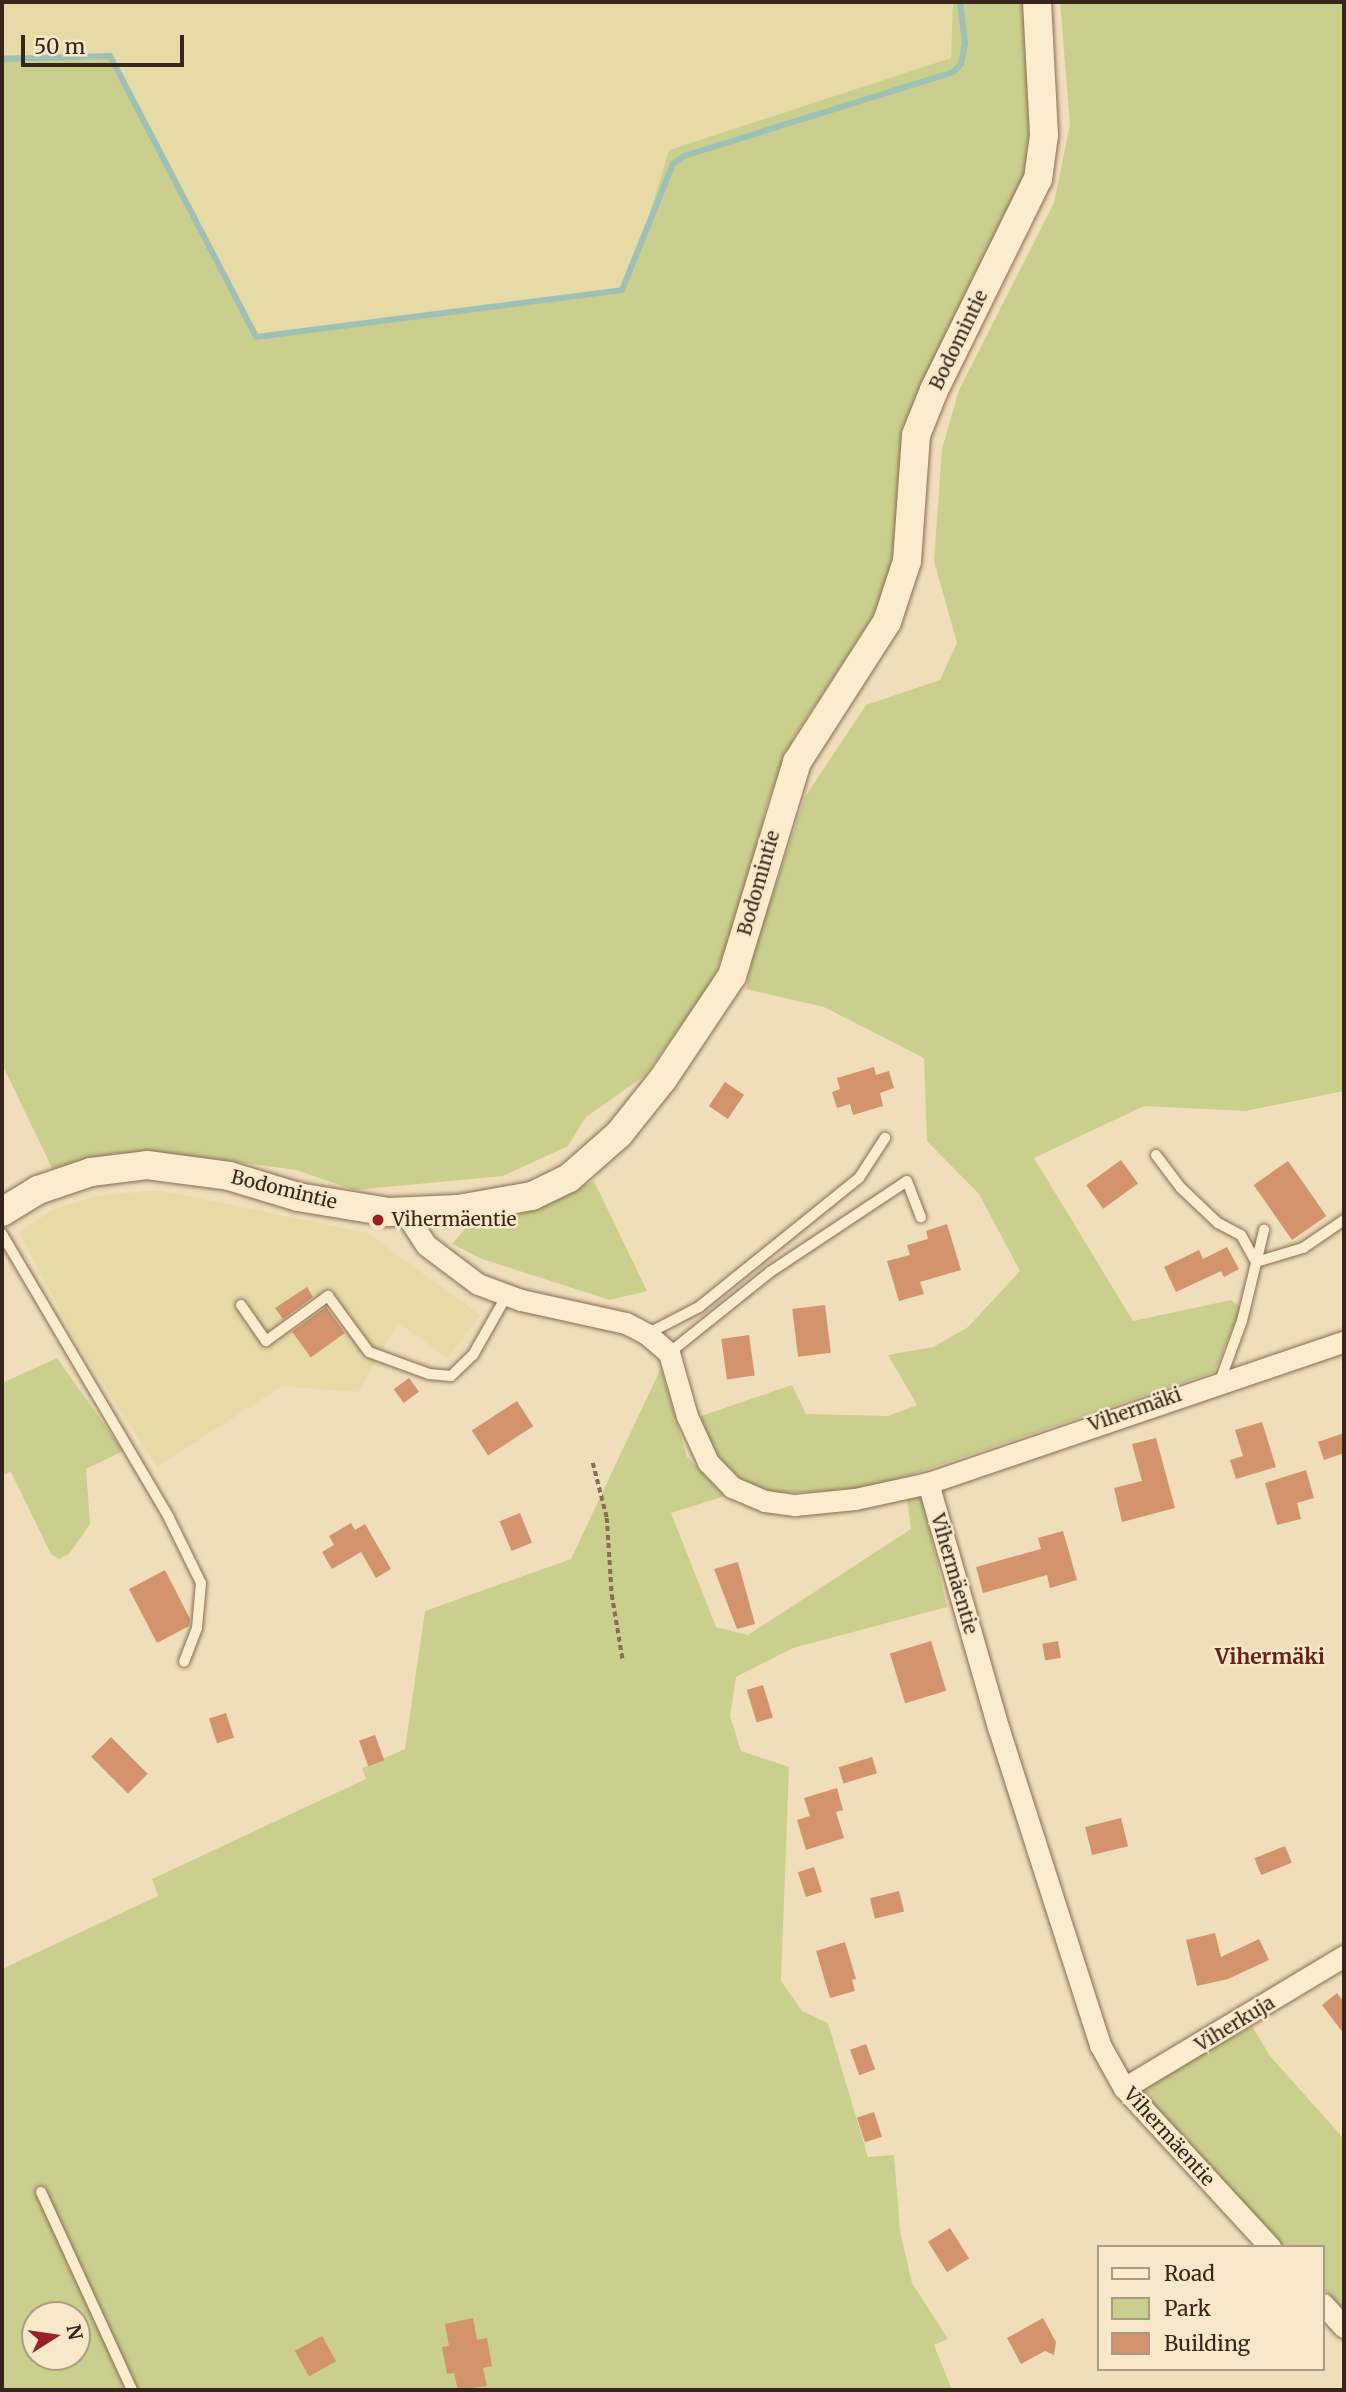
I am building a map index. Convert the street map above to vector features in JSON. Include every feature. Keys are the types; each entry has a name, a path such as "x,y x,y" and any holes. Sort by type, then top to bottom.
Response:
{"street":[{"name":"Bodomintie","path":"2,1212 38,1190 91,1172 147,1165 229,1176 298,1197 404,1212 458,1209 532,1196 569,1178 619,1135 663,1079 732,976 797,762 887,622 907,561 916,436 934,390 1038,179 1044,135 1037,2"},
{"path":"404,1212 426,1245 447,1264 506,1295 626,1322 647,1334 669,1353 687,1416 708,1462 732,1487 765,1501 795,1505 855,1500 928,1483"},
{"name":"Vihermäki","path":"928,1483 1220,1381 1344,1341"},
{"name":"Vihermäentie","path":"928,1483 998,1727 1100,2045 1124,2088 1268,2245"},
{"name":"Viherkuja","path":"1124,2088 1344,1956"},
{"path":"1325,2306 1344,2327"}],"lane":[{"path":"647,1334 699,1307 859,1178 885,1138"},
{"path":"1156,1155 1181,1188 1218,1223 1241,1235 1256,1262"},
{"path":"669,1353 770,1272 908,1181 921,1217"},
{"path":"1256,1262 1303,1248 1344,1220"},
{"path":"1220,1381 1242,1321 1264,1230"},
{"path":"2,1234 169,1518 201,1583 197,1628 184,1662"},
{"path":"241,1305 266,1341 328,1296 369,1352 429,1374 451,1376 473,1355 506,1295"},
{"path":"41,2192 132,2390"}],"path":[{"path":"593,1462 607,1518 612,1594 623,1661"}],"shaded area":[{"path":"2,2 953,2 955,18 952,58 669,150 634,266 622,290 256,337 110,56 2,55"},
{"path":"158,1190 367,1233 480,1315 448,1358 398,1323 358,1392 282,1386 157,1467 77,1343 19,1232 54,1209 97,1196"}],"green space":[{"path":"953,2 1033,2 1034,141 1028,169 901,463 893,572 872,618 794,737 768,800 739,919 709,987 644,1076 586,1117 568,1146 503,1176 354,1190 296,1170 208,1158 114,1153 53,1170 2,1064 2,55 110,56 257,337 622,290 634,266 669,150 951,58"},
{"path":"1060,2 1344,2 1344,1091 1245,1111 1144,1106 1034,1158 1133,1321 1231,1300 1241,1308 1214,1372 865,1490 771,1493 737,1480 713,1459 701,1416 792,1385 806,1414 888,1416 917,1405 888,1355 933,1347 968,1327 1020,1271 979,1194 927,1141 924,1058 824,1007 746,989 754,951 805,797 866,705 940,680 957,643 934,561 942,449 959,390 1054,203 1070,124"},
{"path":"594,1181 647,1291 610,1300 482,1259 452,1244 465,1229 520,1214"},
{"path":"57,1358 123,1451 86,1469 90,1524 69,1554 59,1559 51,1554 11,1472 2,1475 2,1383"},
{"path":"661,1368 687,1457 725,1496 671,1513 716,1627 748,1635 911,1529 907,1499 922,1497 947,1607 793,1648 736,1677 730,1716 741,1751 789,1767 781,1981 802,2011 828,2023 868,2157 894,2155 900,2231 912,2283 948,2339 934,2345 952,2390 2,2390 2,1969 158,1896 152,1879 366,1779 362,1768 405,1749 425,1611 571,1559"},
{"path":"1252,2026 1270,2056 1344,2139 1344,2310 1325,2290 1325,2245 1282,2245 1137,2092"}],"building":[{"path":"874,1067 876,1075 889,1071 894,1088 880,1093 883,1106 853,1115 850,1104 837,1108 832,1092 840,1089 837,1078"},
{"path":"725,1082 744,1095 728,1119 709,1106"},
{"path":"1121,1160 1138,1183 1103,1209 1086,1185"},
{"path":"1288,1161 1326,1216 1292,1240 1254,1185"},
{"path":"947,1224 961,1270 920,1282 924,1294 899,1301 887,1261 910,1255 907,1245 928,1239 926,1231"},
{"path":"1227,1247 1239,1269 1224,1277 1221,1271 1176,1292 1164,1267 1199,1250 1203,1259"},
{"path":"307,1287 313,1297 283,1319 275,1308"},
{"path":"825,1305 831,1353 798,1357 792,1309"},
{"path":"326,1307 345,1333 311,1358 292,1332"},
{"path":"749,1335 755,1376 727,1379 721,1339"},
{"path":"409,1378 419,1392 404,1403 394,1389"},
{"path":"517,1401 533,1426 488,1456 472,1430"},
{"path":"1262,1422 1276,1467 1236,1479 1230,1460 1243,1456 1235,1430"},
{"path":"1344,1433 1344,1453 1324,1460 1318,1442"},
{"path":"1156,1438 1175,1508 1122,1522 1114,1488 1142,1481 1132,1444"},
{"path":"1306,1470 1314,1498 1297,1503 1301,1519 1277,1525 1265,1483"},
{"path":"520,1513 532,1543 512,1551 500,1521"},
{"path":"351,1523 355,1530 365,1524 391,1569 376,1578 361,1552 332,1569 322,1552 334,1545 329,1536"},
{"path":"1063,1531 1077,1580 1050,1588 1047,1575 983,1593 976,1567 1041,1549 1038,1538"},
{"path":"738,1562 755,1624 737,1629 714,1569"},
{"path":"165,1570 190,1619 189,1626 157,1643 129,1589"},
{"path":"931,1641 946,1691 905,1703 890,1654"},
{"path":"1058,1641 1061,1658 1045,1661 1042,1644"},
{"path":"763,1685 773,1718 757,1722 747,1690"},
{"path":"226,1713 234,1738 217,1743 209,1719"},
{"path":"375,1735 384,1760 368,1766 359,1741"},
{"path":"111,1737 148,1774 128,1794 91,1757"},
{"path":"872,1757 877,1773 843,1783 839,1767"},
{"path":"837,1788 843,1810 836,1812 844,1838 806,1850 797,1820 810,1816 804,1798"},
{"path":"1121,1818 1128,1846 1092,1855 1085,1827"},
{"path":"1285,1846 1292,1863 1261,1875 1254,1858"},
{"path":"814,1867 822,1892 806,1897 798,1872"},
{"path":"899,1891 904,1911 875,1919 870,1898"},
{"path":"1215,1933 1221,1957 1259,1939 1269,1960 1228,1979 1197,1986 1186,1940"},
{"path":"845,1942 856,1979 852,1980 855,1991 830,1998 816,1951"},
{"path":"1337,1993 1344,2002 1344,2034 1322,2005"},
{"path":"866,2044 875,2069 859,2075 850,2050"},
{"path":"874,2112 882,2137 865,2142 857,2118"},
{"path":"950,2228 969,2259 947,2272 928,2242"},
{"path":"473,2318 477,2340 487,2338 492,2366 483,2368 487,2386 458,2390 454,2373 447,2374 442,2347 449,2346 445,2324"},
{"path":"1043,2318 1056,2342 1054,2355 1045,2351 1021,2364 1007,2338"},
{"path":"322,2336 336,2361 309,2376 295,2351"}],"waterway":[{"path":"2,59 110,56 256,337 622,290 673,164 684,156 953,72 961,64 965,43 960,2"}],"place":[{"name":"Vihermäentie","path":"378,1220"}],"district":[{"name":"Vihermäki","path":"1270,1657"}]}
